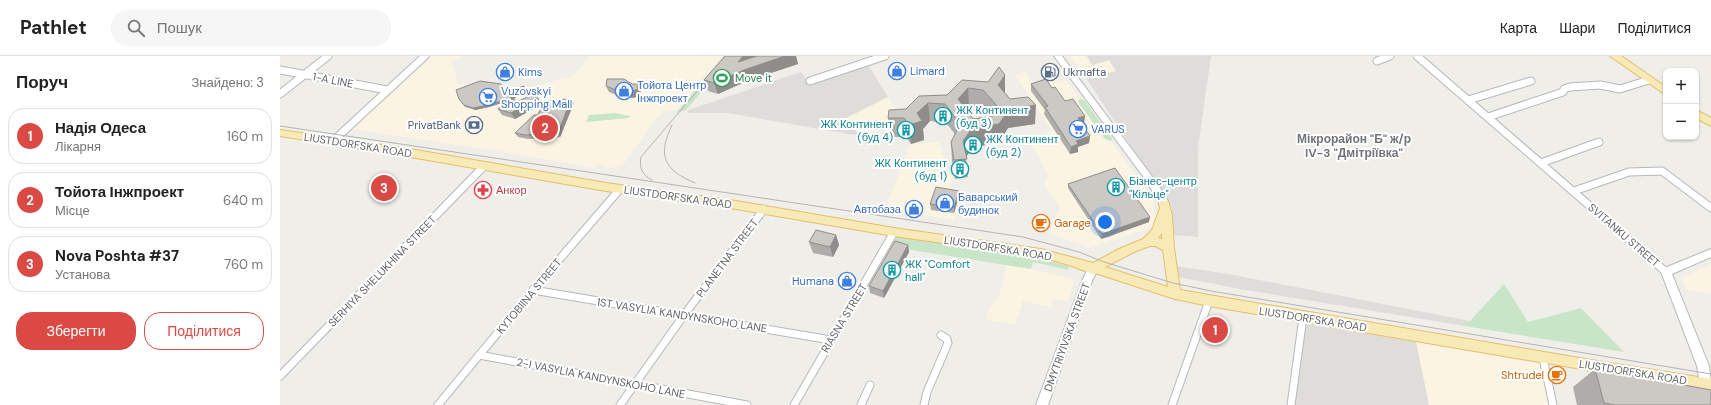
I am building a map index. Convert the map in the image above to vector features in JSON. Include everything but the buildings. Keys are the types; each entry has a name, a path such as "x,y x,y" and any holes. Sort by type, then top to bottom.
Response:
{"main road":[{"path":"1058,56 1155,186 1164,204 1167,215 1168,248 1175,294"},
{"path":"1615,56 1663,90"},
{"path":"1699,115 1711,123"},
{"name":"LIUSTDORFSKA ROAD","path":"280,133 456,160 483,166 620,189 764,209 894,232 1041,253 1175,294 1209,301 1543,358 1709,381"},
{"path":"1146,243 1157,232 1161,221 1164,204"},
{"path":"1093,269 1107,259 1153,241 1168,248"},
{"path":"1666,272 1711,253"},
{"name":"DMYTRIYIVSKA STREET","path":"1042,405 1086,284 1093,269"},
{"name":"SVITANKU STREET","path":"1666,272 1709,381"}],"street":[{"path":"280,94 328,56"},
{"path":"333,141 424,56"},
{"path":"810,81 885,56"},
{"path":"1377,61 1390,56"},
{"name":"SVITANKU STREET","path":"1417,56 1666,272"},
{"name":"1-A LINE","path":"280,70 386,90"},
{"path":"1488,117 1562,92 1565,88 1600,85 1618,89 1648,80"},
{"path":"1468,100 1531,81"},
{"path":"1541,163 1599,142"},
{"name":"SERHIYA SHELUKHINA STREET","path":"280,376 483,166"},
{"path":"1574,191 1625,173 1634,171 1662,171 1711,208"},
{"name":"KYTOBIINA STREET","path":"438,405 533,290 620,189"},
{"name":"PLANETNA STREET","path":"620,405 684,314 764,209"},
{"name":"RIASNA STREET","path":"794,405 894,232"},
{"name":"1ST VASYLIA KANDYNSKOHO LANE","path":"533,290 684,314 831,340"},
{"path":"1172,405 1209,301"},
{"path":"1291,405 1303,317"},
{"path":"924,405 927,392 948,343 947,339 942,335"},
{"name":"2-I VASYLIA KANDYNSKOHO LANE","path":"479,355 747,405"},
{"path":"1543,358 1553,405"},
{"path":"861,405 870,385"}],"shaded area":[{"path":"431,56 463,56 451,61 456,76 457,85 463,84 465,88 502,86 506,94 573,76 590,56 722,56 675,111 664,111 656,119 622,166 608,168 598,164 595,168 499,151 351,129"},
{"path":"1069,56 1087,56 1092,65 1109,60 1116,72 1086,78"},
{"path":"1087,56 1211,56 1198,148 1198,237 1173,235 1172,208 1086,78 1116,71 1109,60 1092,65"},
{"path":"867,63 888,97 846,118 860,136 728,113 687,113 688,110 801,72 809,82"},
{"path":"1026,71 1031,85 1046,80 1067,81 1153,199 1155,226 1090,248 1049,233 1060,207 1044,184 1048,174 1037,153 1028,142 1052,131 1015,75"},
{"path":"888,97 902,117 860,136 846,118"},
{"path":"939,142 952,181 949,188 964,192 954,220 885,209 910,144"},
{"path":"1007,265 1074,279 1068,302 1053,299 1051,307 1023,301 1015,325 986,319 991,306 999,296"},
{"path":"1711,265 1711,294 1686,290 1682,277"},
{"path":"1176,266 1234,275 1470,321 1459,325 1240,289 1179,277"},
{"path":"1305,323 1416,342 1429,405 1293,405"},
{"path":"1416,342 1541,364 1552,405 1429,405"}],"green space":[{"path":"725,56 732,56 686,110 676,113"},
{"path":"1080,99 1084,100 1112,138 1111,141 1105,139 1078,102"},
{"path":"615,113 630,116 629,118 586,122 589,115"},
{"path":"897,235 1036,258 1069,266 1068,270 1033,262 1031,269 893,247"},
{"path":"1504,284 1528,322 1581,308 1624,352 1459,325 1470,321"}],"tram line":[{"path":"652,180 642,171 640,165 641,157 727,56"},
{"path":"672,125 665,145 666,161 676,173 695,183"},
{"path":"280,126 1023,237 1079,252 1104,262 1173,283 1211,291 1711,374"}],"place":[{"name":"Limard","path":"897,71"},
{"name":"Kims","path":"505,72"},
{"name":"Ukrnafta","path":"1050,72"},
{"name":"Move it","path":"722,78"},
{"name":"Тойота Центр Інжпроект","path":"624,91"},
{"name":"Vuzovskyi Shopping Mall","path":"488,97"},
{"name":"ЖК Континент (буд 3)","path":"943,116"},
{"name":"PrivatBank","path":"474,125"},
{"name":"Тойота Інжпроект","path":"545,128"},
{"name":"VARUS","path":"1078,129"},
{"name":"ЖК Континент (буд 4)","path":"906,130"},
{"name":"ЖК Континент (буд 2)","path":"973,145"},
{"name":"ЖК Континент (буд 1)","path":"960,169"},
{"name":"Бізнес-центр \"Кільце\"","path":"1116,187"},
{"name":"Nova Poshta #37","path":"384,188"},
{"name":"Анкор","path":"483,190"},
{"name":"Баварський будинок","path":"945,203"},
{"name":"Автобаза","path":"914,209"},
{"name":"Garage","path":"1041,223"},
{"name":"ЖК \"Comfort hall\"","path":"892,270"},
{"name":"Humana","path":"847,281"},
{"name":"Надія Одеса","path":"1215,330"},
{"name":"Shtrudel","path":"1557,375"}],"district":[{"name":"Мікрорайон \"Б\" ж/р IV-3 \"Дмітріївка\"","path":"1354,146"}]}
